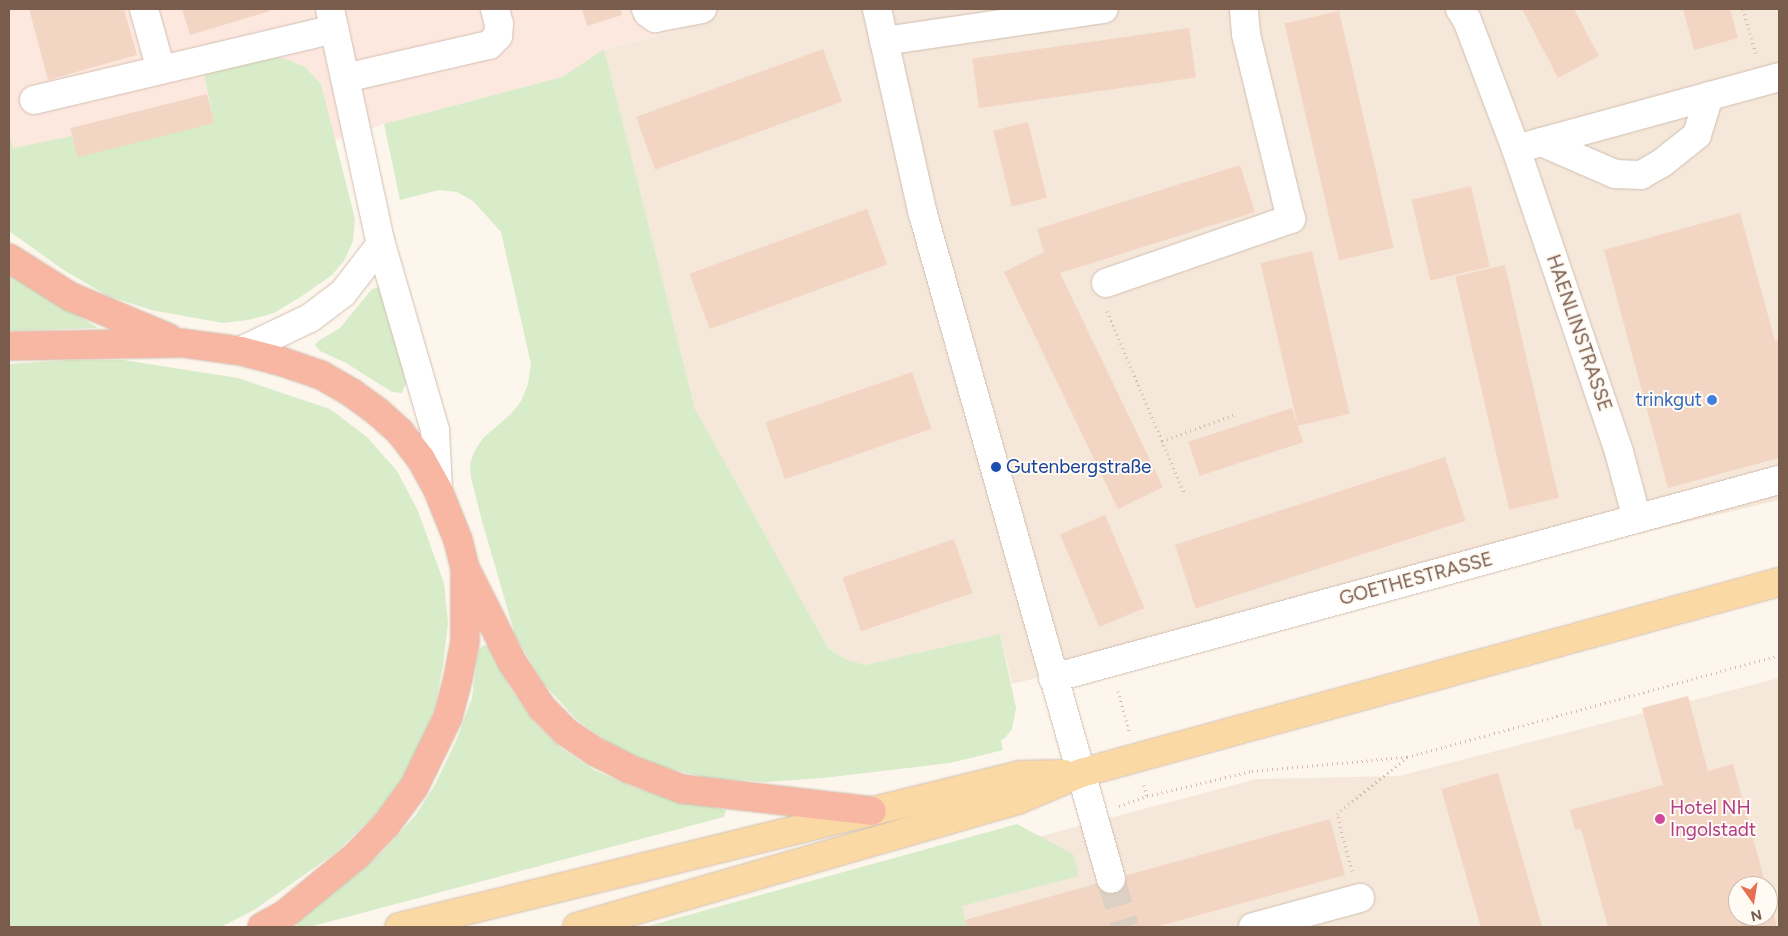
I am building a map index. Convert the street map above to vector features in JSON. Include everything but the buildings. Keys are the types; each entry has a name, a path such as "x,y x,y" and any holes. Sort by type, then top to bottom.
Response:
{"highway":[{"path":"9,258 69,296 182,343"},
{"path":"9,346 21,344 182,343 240,351 283,362 321,375 352,393 400,432 421,459 438,490 458,540 465,568 497,634 542,708 566,732 596,752 630,769 682,789 872,811"},
{"path":"262,927 284,915 357,855 386,825 414,787 448,716 458,678 465,642 465,568"}],"main road":[{"path":"577,927 612,922 1018,800 1081,774 1779,582"},
{"path":"399,927 485,908 1020,775 1081,774"},
{"path":"466,927 485,908"}],"street":[{"path":"144,9 162,70"},
{"path":"345,78 489,45 498,36 500,24 495,9"},
{"path":"646,9 648,14 655,18 702,9"},
{"path":"876,9 924,214 996,467 1053,678 1112,879"},
{"path":"884,41 1104,9"},
{"path":"1106,283 1291,219 1246,34 1244,9"},
{"name":"HAENLINSTRASSE","path":"1460,9 1529,146 1619,452 1636,519"},
{"path":"34,100 162,70 332,19 381,244 435,430 438,490"},
{"path":"1529,146 1771,79"},
{"path":"1529,146 1615,174 1641,174 1662,163 1697,136 1709,96"},
{"path":"240,351 310,318 343,293 381,244"},
{"name":"GOETHESTRASSE","path":"1053,678 1779,480"},
{"path":"1253,927 1360,898"}],"path":[{"path":"1744,9 1771,79"},
{"path":"1106,283 1096,287 1184,492"},
{"path":"1162,441 1236,414"},
{"path":"1092,814 1148,796 1252,771 1407,757 1779,655"},
{"path":"1360,898 1337,814 1407,757"}],"shaded area":[{"path":"9,9 673,9 680,30 604,49 562,77 384,124 335,140 90,187 9,157"},
{"path":"673,9 1779,9 1779,500 1012,684 1000,634 865,665 845,659 828,648 707,432 695,409 687,379 604,49 680,30"},
{"path":"1779,678 1779,927 728,927 807,898 1257,779 1399,776"}],"green space":[{"path":"604,49 695,409 828,648 845,659 865,665 1000,634 1016,708 1012,729 1001,740 1003,750 950,763 823,778 766,782 708,778 661,767 617,749 576,719 543,683 515,635 482,521 471,478 470,464 474,452 483,438 511,414 521,401 528,384 531,364 501,232 473,201 457,192 439,190 400,200 384,124 562,77"},
{"path":"283,58 305,67 321,84 355,219 353,241 344,261 332,275 302,296 274,313 248,320 223,323 151,310 108,296 65,271 9,231 9,134 13,148 72,136 77,155 214,123 204,74 260,59"},
{"path":"9,271 18,277 98,328 9,331"},
{"path":"379,287 386,295 406,383 402,393 392,392 346,363 320,351 315,345 318,341 340,328 372,289"},
{"path":"68,360 123,360 238,378 330,409 367,437 397,471 418,511 444,583 448,623 443,666 435,708 418,751 398,786 372,818 334,854 254,910 221,927 9,927 9,364"},
{"path":"484,645 490,647 510,688 534,722 561,748 594,770 635,788 681,801 726,810 724,817 309,927 297,927 296,922 298,918 353,877 383,851 415,816 435,785 456,741 472,698 479,649"},
{"path":"1017,824 1073,854 1079,876 962,906 967,927 645,927"}],"tunnel":[{"path":"1111,879 1125,927"}],"place":[{"name":"trinkgut","path":"1712,400"},
{"name":"Gutenbergstraße","path":"996,467"},
{"name":"Hotel NH Ingolstadt","path":"1660,819"}]}
